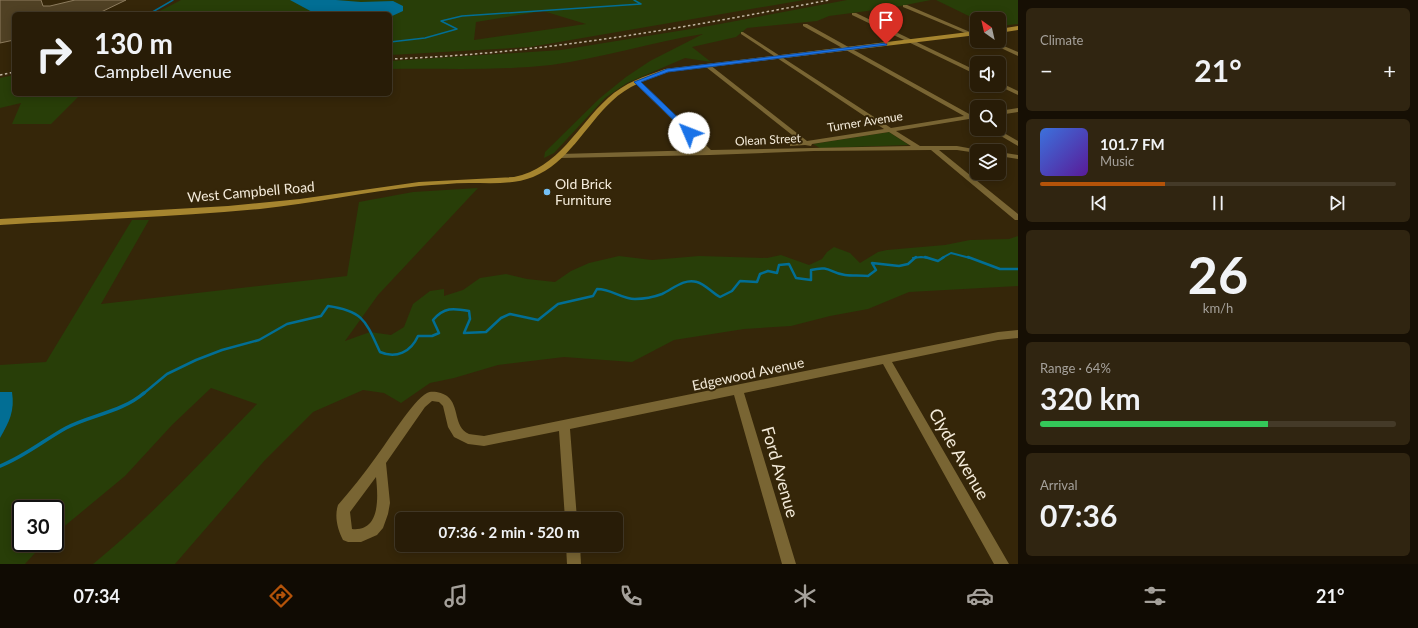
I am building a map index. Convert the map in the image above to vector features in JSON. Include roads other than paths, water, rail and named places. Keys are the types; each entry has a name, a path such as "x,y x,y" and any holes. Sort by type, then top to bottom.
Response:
{"street":[{"path":"905,6 970,33"},
{"path":"854,14 970,70"},
{"path":"805,25 970,115"},
{"path":"1006,30 1018,28"},
{"path":"743,33 918,148"},
{"name":"West Campbell Road","path":"0,222 258,206 319,200 418,185 450,182 504,182 534,175 547,168 560,156 610,98 637,82 667,70 970,35"},
{"path":"1004,48 1018,54"},
{"path":"708,66 814,149"},
{"path":"637,82 710,153"},
{"path":"1006,87 1018,93"},
{"path":"1006,112 1018,110"},
{"name":"Turner Avenue","path":"757,152 806,142 970,119"},
{"path":"1004,136 1018,144"},
{"path":"932,148 1018,218"},
{"name":"Olean Street","path":"560,156 757,152 814,149 957,148 970,150"},
{"path":"1006,155 1018,157"},
{"name":"Edgewood Avenue","path":"380,462 421,404 430,396 440,396 446,400 454,431 461,437 471,441 484,441 564,426 998,336 1018,334"},
{"name":"Clyde Avenue","path":"886,360 1002,564"},
{"name":"Ford Avenue","path":"738,390 789,564"},
{"path":"564,426 570,512"},
{"path":"380,462 384,491 382,511 375,528 363,536 348,535 344,528 343,510 380,462"},
{"path":"573,552 574,564"}],"water":[{"path":"290,0 336,0 361,2 393,1 403,6 403,11 392,16 392,12 312,12"},
{"path":"0,392 12,392 13,405 6,427 0,438"}],"waterway":[{"path":"152,12 173,0"},
{"path":"392,42 425,38 457,29 441,21 462,16 641,4 634,0"},
{"path":"942,258 951,253 970,258"},
{"path":"928,258 938,261 944,257"},
{"path":"968,257 1000,269 1018,269"},
{"path":"143,394 167,374 196,360 222,350 259,340 287,324 321,316 328,306 340,308 357,315 367,326 380,352 392,355 402,353 407,350 415,342 418,336 432,336 439,333 433,320 441,313 453,309 469,311 470,319 464,333 486,332 501,318 510,314 538,320 558,304 593,296 597,289 602,289 630,299 642,299 662,294 683,283 692,281 703,285 720,297 732,291 740,281 757,282 760,274 768,271 777,273 779,265 789,264 796,278 811,280 811,270 822,268 845,275 868,276 876,270 872,263 899,266 908,264 915,258"},
{"path":"915,258 928,258"},
{"path":"0,466 26,453 66,428 126,405 144,393"}],"railway":[{"path":"392,59 501,52 556,46 665,30 829,0"},
{"path":"0,75 12,72"}],"place":[{"name":"Old Brick Furniture","path":"547,192"}]}
